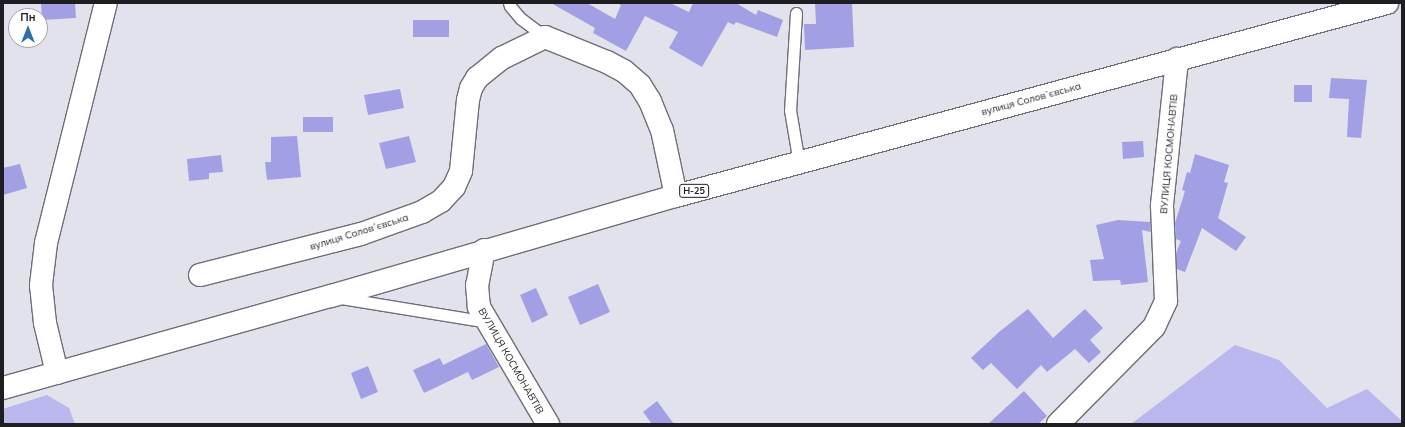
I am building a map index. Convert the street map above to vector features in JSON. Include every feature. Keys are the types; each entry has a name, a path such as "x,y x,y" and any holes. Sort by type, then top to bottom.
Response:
{"street":[{"path":"57,373 45,323 41,284 46,243 106,3"},
{"name":"вулиця Соловʼєвська","path":"3,388 330,296 484,250 676,196 1386,3"},
{"path":"545,37 607,62 624,71 640,85 650,101 662,130 676,196"},
{"name":"вулиця Соловʼєвська","path":"200,275 361,234 422,212 441,200 454,187 462,170 468,100 477,78 502,58 545,37"},
{"name":"ВУЛИЦЯ КОСМОНАВТІВ","path":"1058,424 1154,326 1166,301 1162,205 1177,59"},
{"name":"ВУЛИЦЯ КОСМОНАВТІВ","path":"484,250 478,276 477,297 479,307 486,322 548,424"}],"lane":[{"path":"509,3 520,18 545,37"},
{"path":"796,13 790,110 799,163"},
{"path":"330,296 486,322"}],"shaded area":[{"path":"1235,345 1279,360 1327,408 1367,389 1402,421 1402,424 1131,424"},
{"path":"47,395 69,408 75,424 3,424 3,409"}],"building":[{"path":"41,3 75,3 76,18 48,20 48,8 41,8"},
{"path":"551,3 587,3 615,19 621,5 616,3 670,3 689,12 693,3 736,3 756,15 758,10 783,20 777,37 736,22 734,25 728,22 702,67 669,48 678,32 645,16 626,51 593,33 595,28"},
{"path":"815,3 852,3 854,47 805,50 804,24 816,24"},
{"path":"413,20 449,20 449,37 413,37"},
{"path":"1331,78 1367,80 1361,138 1347,137 1349,99 1329,98"},
{"path":"1294,85 1312,85 1312,102 1294,102"},
{"path":"400,89 404,108 368,115 364,95"},
{"path":"303,117 333,117 333,132 303,132"},
{"path":"297,136 301,177 267,180 265,162 271,162 271,137"},
{"path":"409,136 416,162 386,169 379,143"},
{"path":"1143,141 1144,157 1123,159 1122,142"},
{"path":"1195,154 1229,165 1224,182 1228,183 1218,218 1246,237 1236,251 1202,228 1185,272 1177,269 1176,253 1181,241 1176,239 1175,223 1185,191 1182,190 1187,172 1190,173"},
{"path":"221,155 223,172 209,173 209,179 189,181 187,159"},
{"path":"20,164 27,188 3,195 3,168"},
{"path":"1118,220 1150,222 1151,232 1142,230 1148,282 1121,285 1120,280 1093,281 1090,260 1104,259 1096,225"},
{"path":"598,284 610,312 580,325 568,297"},
{"path":"536,288 548,315 532,323 520,295"},
{"path":"1028,309 1053,338 1085,309 1103,328 1090,340 1101,352 1089,363 1075,349 1047,372 1041,365 1017,389 991,363 983,370 971,358 999,332"},
{"path":"486,344 499,367 472,380 468,372 424,393 413,370 440,358 443,365"},
{"path":"368,366 378,392 361,399 351,373"},
{"path":"1024,391 1047,416 1038,424 988,424"},
{"path":"657,401 674,424 652,424 643,412"}]}
